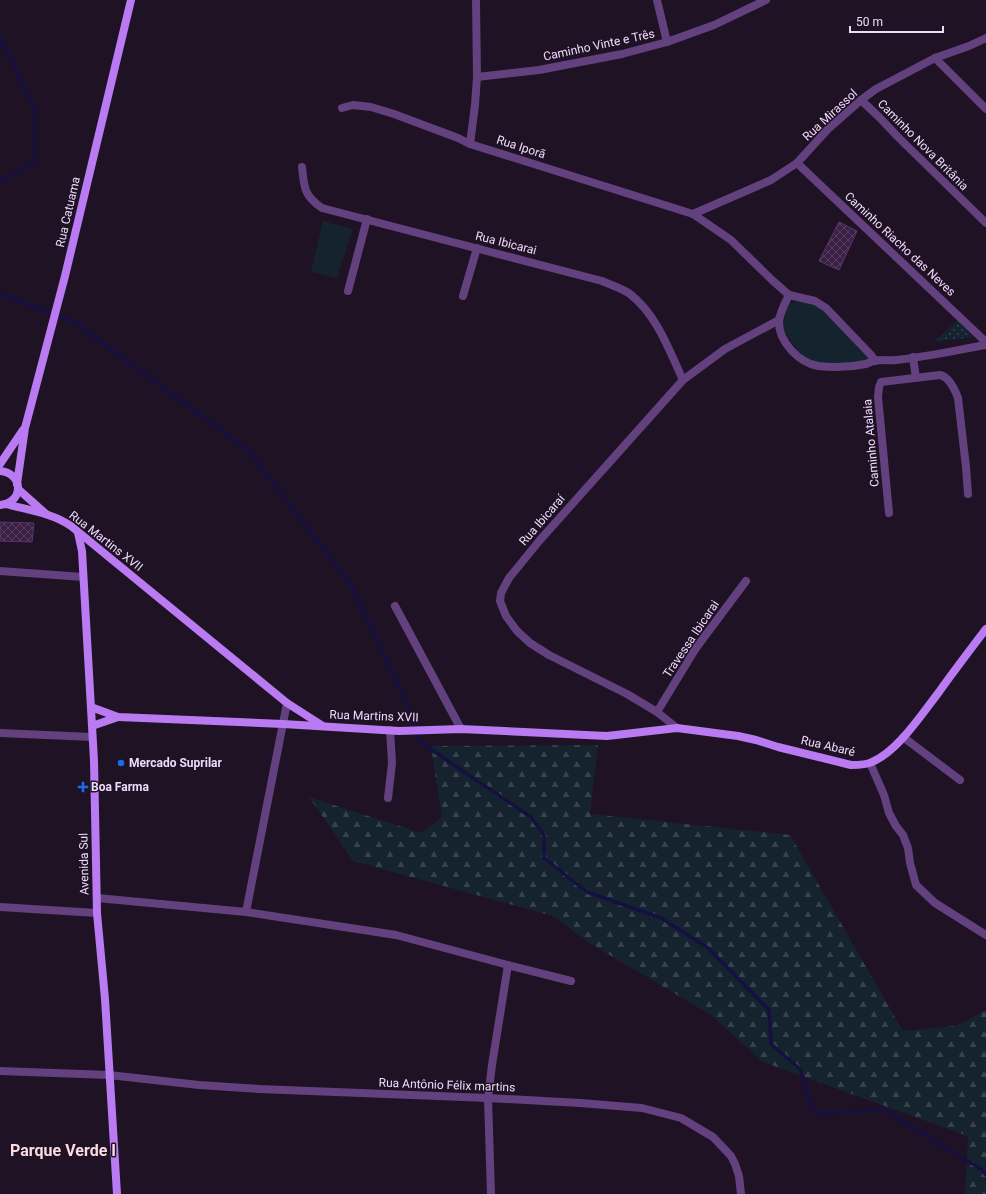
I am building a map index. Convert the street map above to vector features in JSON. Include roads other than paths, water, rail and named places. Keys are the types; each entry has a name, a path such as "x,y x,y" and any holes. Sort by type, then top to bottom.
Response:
{"street":[{"name":"Rua Catuama","path":"18,486 25,428 65,276 131,0"},
{"path":"470,144 476,105 476,0"},
{"path":"657,0 667,42"},
{"name":"Caminho Vinte e Três","path":"477,77 539,70 622,54 667,42 714,25 766,0"},
{"name":"Rua Mirassol","path":"693,214 771,180 797,163 828,129 876,89 935,58 969,46 986,38"},
{"path":"935,58 986,109"},
{"name":"Caminho Nova Britânia","path":"861,100 986,223"},
{"name":"Rua Iporã","path":"342,108 363,105 379,109 451,135 470,144 693,214 731,240 789,295"},
{"name":"Caminho Riacho das Neves","path":"797,163 985,341"},
{"name":"Rua Ibicarai","path":"302,167 304,186 313,202 322,208 602,281 629,294 652,316 683,380"},
{"path":"348,291 367,219"},
{"path":"463,296 477,248"},
{"path":"875,361 826,308 815,301 789,295 779,320 780,331 787,346 809,363 816,366 836,367 860,365 875,361 896,360 985,341"},
{"name":"Rua Ibicaraí","path":"677,728 657,712 627,694 549,655 530,643 511,624 500,601 502,593 518,566 683,380 725,349 779,320"},
{"path":"913,357 916,378 937,375 942,376 955,390 960,410 968,494"},
{"name":"Caminho Atalaia","path":"889,513 878,397 879,387 881,382 916,378"},
{"name":"Rua Catuama","path":"0,464 25,428"},
{"name":"Rua Martins XVII","path":"0,471 11,474 15,478 18,486 47,514"},
{"path":"2,505 11,502 14,499 18,486"},
{"name":"Rua Martins XVII","path":"2,505 47,514 65,522 287,703 323,727 399,731 461,729 607,736 677,728"},
{"name":"Avenida Sul","path":"78,533 82,551 84,576 92,726 97,898 117,1194"},
{"path":"0,571 84,576"},
{"name":"Travessa Ibicarai","path":"657,712 696,648 746,581"},
{"path":"395,606 461,729"},
{"name":"Rua Abaré","path":"677,728 738,736 851,765 870,763 889,751 917,721 986,629"},
{"path":"246,912 287,703"},
{"path":"91,707 118,717 323,727"},
{"path":"92,726 118,717"},
{"path":"388,798 392,763 390,730"},
{"path":"0,732 92,737"},
{"path":"903,737 960,780"},
{"path":"870,763 884,795 889,813 903,835 908,848 910,863 916,885 935,903 986,935"},
{"path":"97,898 246,912 396,935 571,980"},
{"path":"0,906 98,913"},
{"path":"491,1194 488,1098 508,965"},
{"name":"Rua Antônio Félix martins","path":"0,1071 109,1075 251,1089 488,1098 642,1108 681,1118 712,1137 731,1156 736,1164 741,1194"}],"waterway":[{"path":"0,37 35,110 35,161 0,182"},
{"path":"0,294 74,322 248,450 351,585 413,716 420,742 531,817 544,835 544,858 587,892 661,918 708,948 769,1010 771,1044 800,1069 812,1108 822,1114 882,1109 981,1169 986,1175"}],"place":[{"name":"Mercado Suprilar","path":"121,763"},
{"name":"Boa Farma","path":"83,787"}],"district":[{"name":"Parque Verde I","path":"63,1150"}]}
